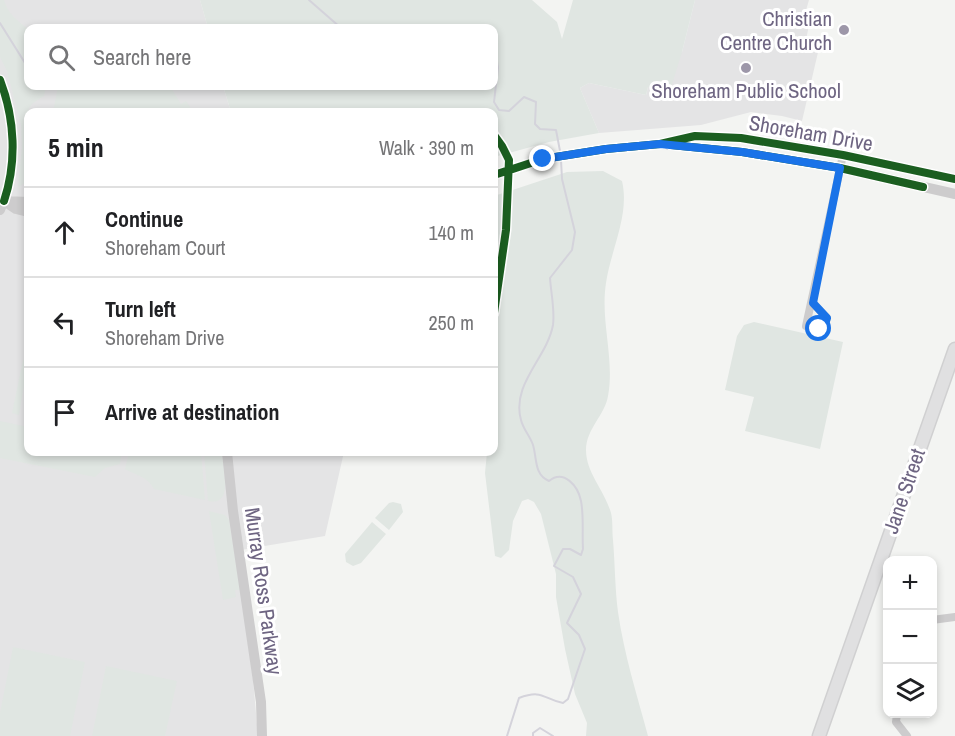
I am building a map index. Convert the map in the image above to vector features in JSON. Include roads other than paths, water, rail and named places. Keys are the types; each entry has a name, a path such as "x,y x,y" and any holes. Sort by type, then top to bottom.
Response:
{"main road":[{"name":"Jane Street","path":"819,736 955,349"}],"street":[{"path":"0,80 7,99 13,130 9,187 1,204"},
{"name":"Shoreham Drive","path":"498,174 543,159 606,149 660,144 695,136 741,138 843,155 955,179"},
{"name":"Shoreham Drive","path":"660,144 742,152 840,168 955,194"},
{"path":"813,303 843,155"},
{"path":"1,204 24,202"},
{"path":"1,204 24,211"},
{"name":"Murray Ross Parkway","path":"227,456 233,511 261,702 262,736"},
{"path":"937,619 955,617"},
{"path":"896,718 896,722 907,736"}],"waterway":[{"path":"309,0 336,24"},
{"path":"0,23 24,61"},
{"path":"495,90 494,102 498,108"},
{"path":"498,108 509,111 524,97 536,102 535,124 540,129 556,130 560,151"},
{"path":"507,736 519,698 533,694 563,703 568,699 585,649 579,635 567,623 581,594 573,577 554,566 563,549 570,549 581,555 583,549 581,501 570,481 560,477 549,481 541,475 533,445 522,423 519,407 525,383 544,349 553,325 550,278 572,250 575,232 562,179 561,160"},
{"path":"533,736 533,733 540,728 553,736"}],"place":[{"name":"Christian Centre Church","path":"844,30"},
{"name":"Shoreham Public School","path":"746,68"}]}
